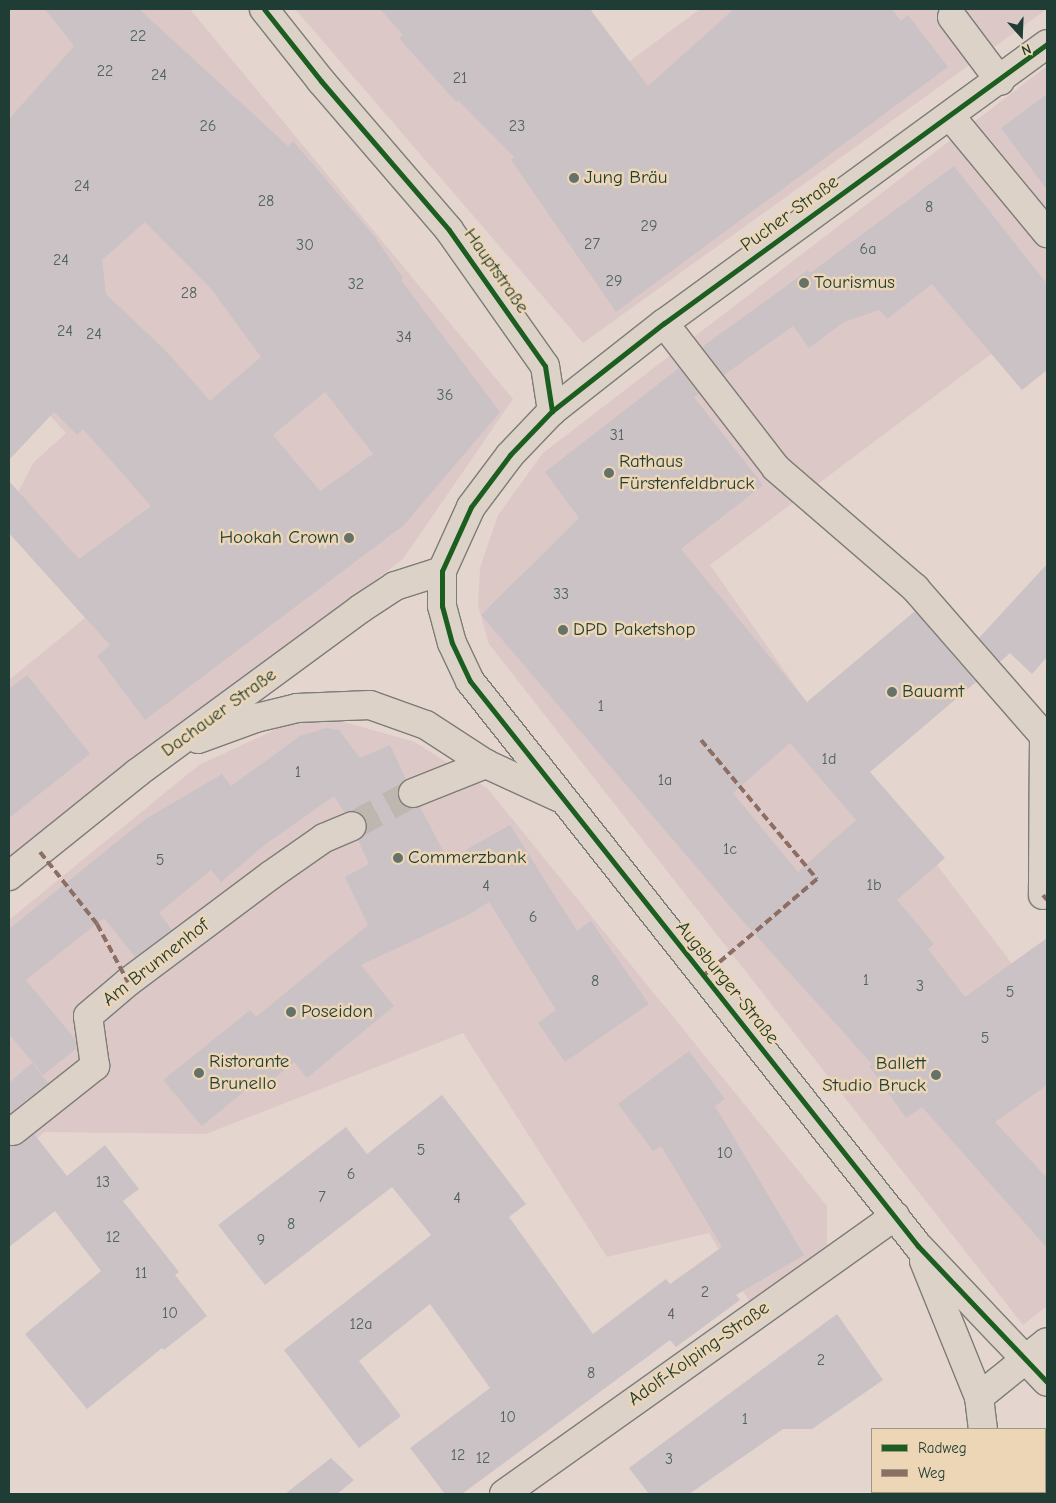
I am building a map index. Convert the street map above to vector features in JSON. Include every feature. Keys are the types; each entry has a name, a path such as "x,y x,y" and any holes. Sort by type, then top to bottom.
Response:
{"street":[{"name":"Hauptstraße","path":"264,9 321,81 449,230 545,366 552,411"},
{"path":"952,17 1000,81"},
{"name":"Pucher Straße","path":"552,411 664,323 951,117 1047,44"},
{"path":"951,117 1047,233"},
{"path":"664,323 776,468 915,588 1044,736 1043,895"},
{"path":"442,572 471,507 510,455 552,411"},
{"name":"Dachauer Straße","path":"9,876 171,749 394,586 442,572"},
{"name":"Augsburger Straße","path":"442,572 442,606 452,644 470,681 918,1246 1024,1361 1047,1382"},
{"name":"Augsburger Straße","path":"171,749 256,718 297,708 370,706 442,733 486,764 565,800"},
{"path":"413,793 486,764"},
{"name":"Am Brunnenhof","path":"14,1132 95,1066 88,1016 128,982 271,875 324,838 352,826"},
{"name":"Adolf-Kolping-Straße","path":"504,1494 895,1216"},
{"path":"918,1246 979,1397 983,1428"},
{"path":"979,1397 1047,1342"}],"shaded area":[{"path":"9,9 190,9 513,399 403,559 9,862 9,680 85,618 9,533 9,510 33,463 66,433 9,371"},
{"path":"295,9 577,9 623,66 700,9 1047,9 583,343"},
{"path":"1047,66 1047,312 710,565 807,703 868,774 1047,1010 1047,1306 1023,1325 489,644 478,605 480,568 498,515 543,453"},
{"path":"330,718 415,742 487,788 827,1206 827,1247 749,1301 709,1233 607,1257 463,1033 206,1134 45,1132 9,1161 9,920 199,765 283,726"}],"building":[{"path":"45,9 139,9 288,146 293,141 375,237 403,278 401,280 500,412 404,525 145,720 97,656 110,645 9,533 9,481 79,559 151,506 83,429 77,435 54,412 9,460 9,119 74,46","holes":["145,222 212,290 261,357 210,401 169,354 106,294 102,260","325,392 373,454 320,491 273,435"]},
{"path":"380,9 590,9 648,86 734,9 892,9 901,21 908,15 948,67 616,312 511,160 514,157 458,100 456,102 399,38 403,35"},
{"path":"1047,94 1047,190 1001,128"},
{"path":"954,166 1047,284 1047,370 1022,390 932,284 887,319 879,310 844,322 809,348 793,326 724,375 702,347 808,270 810,273"},
{"path":"679,368 699,394 694,397 763,485 681,549 807,702 915,611 976,682 870,772 945,858 897,900 934,944 928,949 965,997 1047,938 1047,1085 995,1122 1047,1178 1047,1248 922,1107 906,1118 869,1066 872,1064 733,910 481,615 579,518 545,472","holes":["790,743 856,820 798,872 733,793"]},
{"path":"1047,564 1047,657 1032,674 1010,653 1000,662 979,638"},
{"path":"27,675 90,754 9,818 9,689"},
{"path":"326,728 339,730 360,758 390,745 406,779 398,790 399,799 410,808 420,807 448,860 510,825 577,931 591,921 649,1004 565,1062 538,1023 556,1010 489,902 468,915 361,965 394,1006 307,1078 294,1062 258,1092 252,1085 202,1126 163,1080 250,1010 256,1017 368,925 345,877 369,864 358,840 365,835 366,820 354,811 344,812 334,796 267,843 221,882 211,870 159,913 172,930 135,957 104,918 26,980 75,1039 77,1048 43,1075 9,1034 9,929 144,820 222,774 231,786 300,736"},
{"path":"689,1051 725,1099 715,1106 804,1255 736,1295 740,1300 676,1347 670,1340 462,1494 445,1494 410,1448 490,1388 430,1304 359,1361 401,1416 359,1448 284,1350 431,1235 392,1187 265,1285 218,1225 346,1127 367,1154 442,1095 526,1204 509,1217 593,1334 666,1279 670,1284 722,1247 661,1146 653,1151 618,1104"},
{"path":"32,1063 48,1083 9,1114 9,1083"},
{"path":"34,1134 67,1176 105,1145 139,1189 123,1201 179,1272 175,1275 207,1316 164,1350 162,1348 87,1409 25,1334 101,1271 55,1211 9,1247 9,1146 22,1144"},
{"path":"837,1314 883,1380 812,1429 783,1429 689,1494 649,1494 629,1468"},
{"path":"331,1458 354,1480 337,1494 285,1494"}],"tunnel":[{"path":"352,826 413,793"}],"marked path":[{"path":"701,740 817,879 702,977"},
{"path":"40,852 97,924 128,982"},
{"path":"1043,895 1047,900"}],"cycle path":[{"path":"264,9 321,81 449,230 545,366 552,411"},
{"path":"1047,44 664,323 552,411 510,455 471,507 442,571 442,606 452,643 470,681 918,1246 1047,1382"}],"place":[{"name":"Jung Bräu","path":"574,178"},
{"name":"Tourismus","path":"804,283"},
{"name":"Rathaus Fürstenfeldbruck","path":"609,473"},
{"name":"Hookah Crown","path":"349,538"},
{"name":"DPD Paketshop","path":"563,630"},
{"name":"Bauamt","path":"892,692"},
{"name":"Commerzbank","path":"398,858"},
{"name":"Poseidon","path":"291,1012"},
{"name":"Ristorante Brunello","path":"199,1073"},
{"name":"Ballett Studio Bruck","path":"936,1075"}]}
